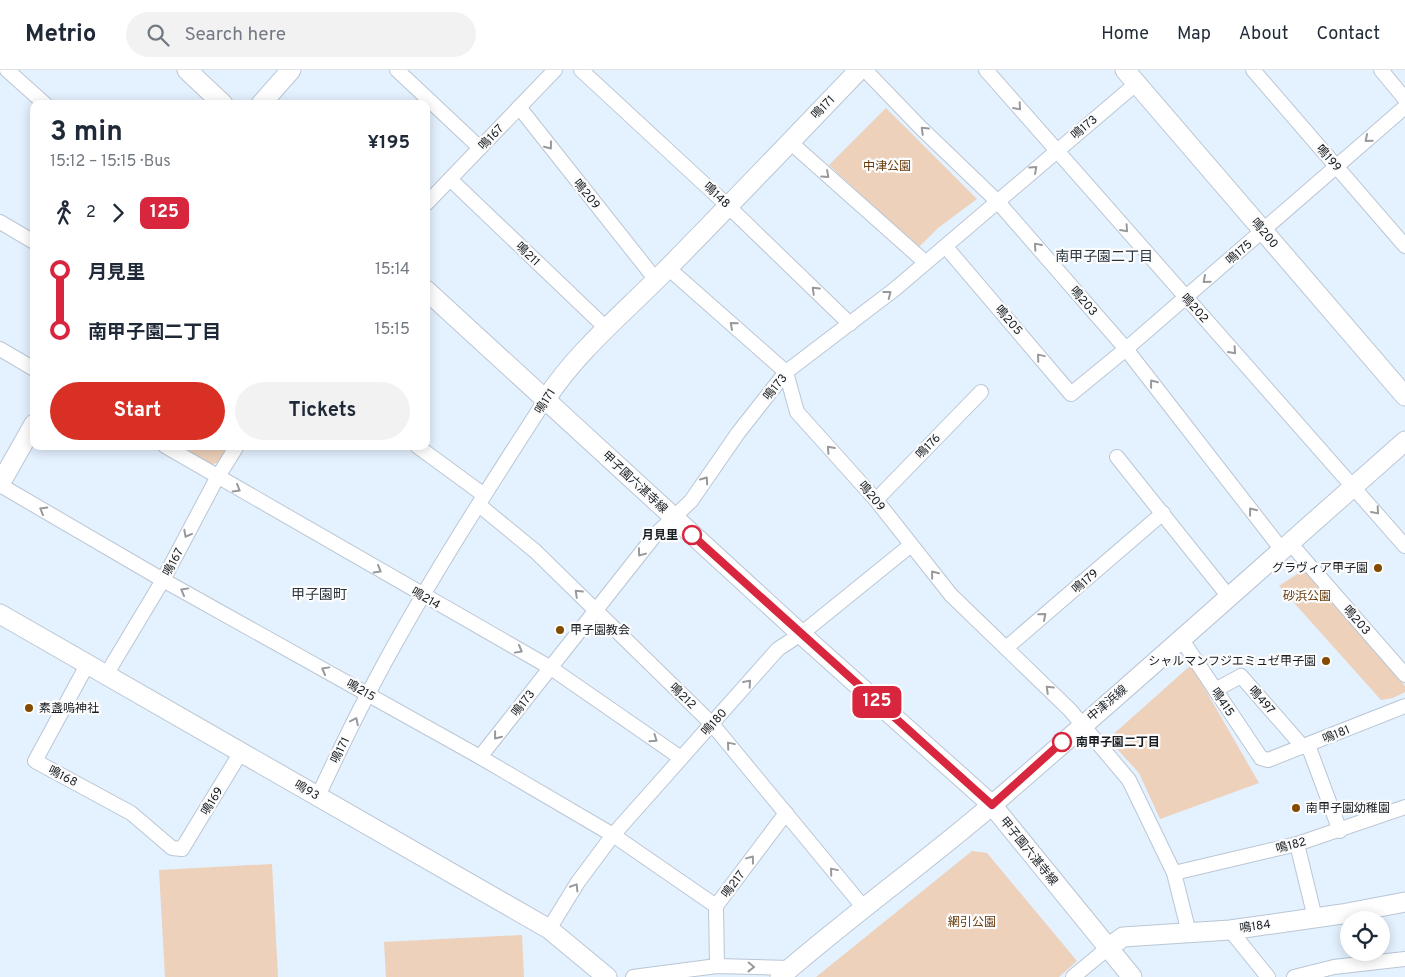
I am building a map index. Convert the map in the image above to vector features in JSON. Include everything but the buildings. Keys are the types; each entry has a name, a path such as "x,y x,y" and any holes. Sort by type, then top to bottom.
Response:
{"street":[{"path":"7,70 41,100"},
{"path":"187,70 219,100"},
{"path":"265,100 292,70"},
{"path":"397,70 429,100"},
{"name":"鳴167","path":"430,200 555,70"},
{"name":"鳴148","path":"581,70 728,206 850,324"},
{"name":"鳴171","path":"318,796 368,694 423,596 561,376 859,70"},
{"name":"鳴203","path":"865,70 921,128 998,202 1126,349 1286,546 1405,675"},
{"name":"鳴202","path":"986,70 1405,546"},
{"name":"鳴199","path":"1253,70 1405,246"},
{"path":"1381,70 1405,99"},
{"name":"鳴173","path":"480,757 656,534 691,501 738,432 786,372 895,289 925,262 946,247 1055,150 1131,76"},
{"name":"鳴200","path":"1131,76 1405,396"},
{"path":"430,101 480,148"},
{"name":"鳴175","path":"1071,394 1186,298 1405,107"},
{"name":"鳴209","path":"519,108 662,274 786,372 797,412 876,500 951,595 1083,723 1129,780 1174,873 1189,933"},
{"path":"790,142 925,262"},
{"name":"鳴211","path":"450,179 606,328"},
{"path":"0,222 30,240"},
{"name":"鳴205","path":"946,247 1071,394"},
{"name":"甲子園六湛寺線","path":"430,294 801,634 992,805 1132,977"},
{"path":"0,349 30,367"},
{"name":"鳴176","path":"876,500 981,392"},
{"path":"0,485 30,431"},
{"name":"中津浜線","path":"785,972 992,805 1083,723 1182,640 1229,596 1405,441"},
{"name":"鳴214","path":"172,450 217,478 551,668 681,758"},
{"name":"鳴167","path":"106,675 164,580 217,478 234,450"},
{"name":"鳴212","path":"422,450 482,500 712,724 864,908"},
{"path":"1117,458 1229,596"},
{"name":"鳴215","path":"0,485 164,580 480,757 613,835 716,906"},
{"name":"鳴179","path":"1006,648 1164,514"},
{"name":"鳴180","path":"550,929 578,882 613,835 778,649 801,634 911,545"},
{"name":"鳴93","path":"0,614 550,929 607,977"},
{"name":"鳴415","path":"1182,640 1261,758 1268,760"},
{"name":"鳴168","path":"87,665 35,761 131,813 172,848 182,849"},
{"name":"鳴497","path":"1215,690 1240,676 1305,746"},
{"name":"鳴181","path":"1268,760 1405,706"},
{"path":"1305,746 1340,831"},
{"name":"鳴169","path":"182,849 241,752"},
{"name":"鳴182","path":"1174,873 1297,844 1340,831 1405,807"},
{"name":"鳴217","path":"717,966 716,906 786,813"},
{"path":"1297,844 1315,918"},
{"name":"鳴184","path":"1108,948 1122,937 1230,930 1315,918 1405,902"},
{"path":"1230,930 1268,977"},
{"path":"1073,977 1108,948"},
{"path":"1294,977 1334,967 1405,959"},
{"path":"633,977 717,966 785,972"}],"green space":[{"name":"中津公園","path":"886,108 977,199 938,228 918,248 829,165"},
{"path":"186,450 226,450 219,462 211,465"},
{"name":"砂浜公園","path":"1303,570 1405,686 1405,692 1393,698 1381,700 1279,586"},
{"path":"1191,665 1259,783 1160,819 1139,773 1108,739"},
{"name":"網引公園","path":"972,851 987,853 1077,961 1059,977 816,977"},
{"path":"272,864 278,977 165,977 159,870"},
{"path":"522,935 524,977 386,977 384,942"}],"bus line":[{"name":"125","path":"692,535 992,805 1062,742"}],"place":[{"name":"月見里","path":"692,535"},
{"name":"グラヴィア甲子園","path":"1378,568"},
{"name":"甲子園教会","path":"560,630"},
{"name":"シャルマンフジエミュゼ甲子園","path":"1326,661"},
{"name":"素盞嗚神社","path":"29,708"},
{"name":"南甲子園二丁目","path":"1062,742"},
{"name":"南甲子園幼稚園","path":"1296,808"}],"district":[{"name":"南甲子園二丁目","path":"1104,256"},
{"name":"甲子園町","path":"319,594"}]}
